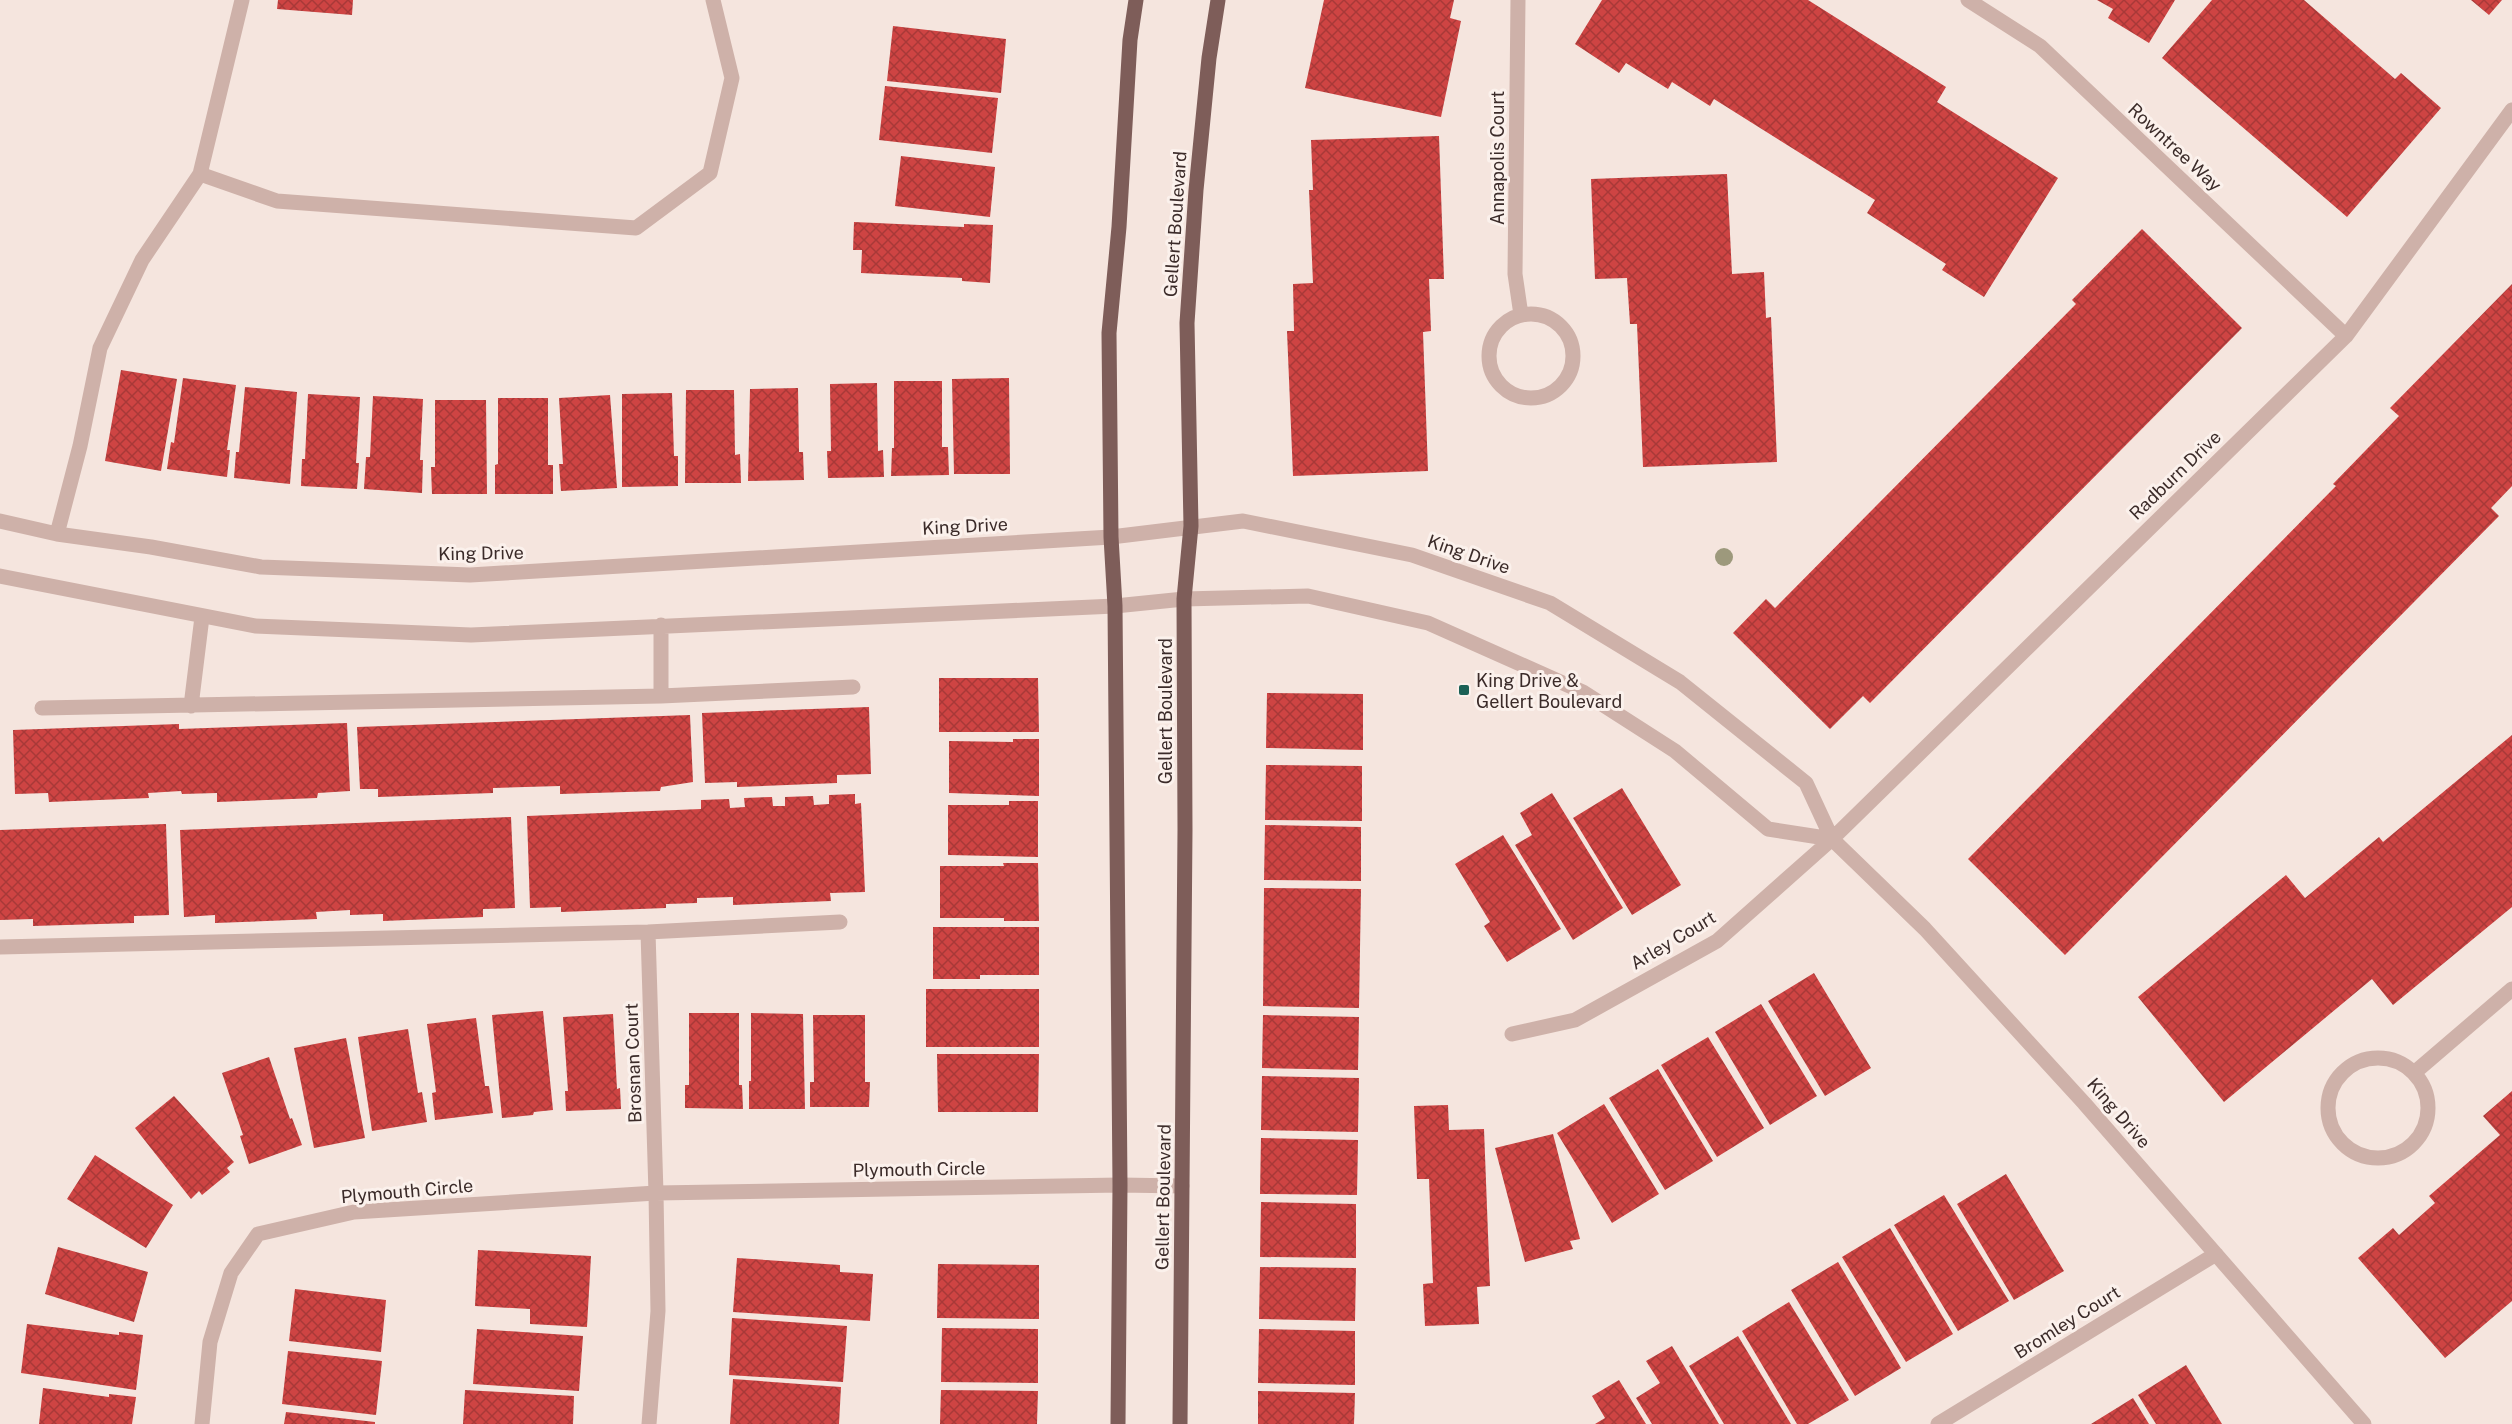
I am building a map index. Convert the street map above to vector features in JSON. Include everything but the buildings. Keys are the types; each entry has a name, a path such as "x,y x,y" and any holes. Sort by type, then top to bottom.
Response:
{"main road":[{"path":"1118,1424 1120,1185 1115,606 1111,537 1108,333 1119,227 1130,40 1136,0"},
{"name":"Gellert Boulevard","path":"1180,1424 1184,599 1191,526 1187,323 1196,190 1209,58 1218,0"}],"street":[{"path":"57,534 80,446 100,348 142,260 200,174 242,0"},
{"path":"200,174 277,201 636,228 710,173 732,78 714,0"},
{"name":"Annapolis Court","path":"1518,0 1515,274 1521,315"},
{"name":"Rowntree Way","path":"1968,0 2040,46 2346,336"},
{"name":"Radburn Drive","path":"1832,839 2346,336 2512,110"},
{"path":"1537,314 1552,320 1565,330 1572,346 1573,362 1568,377 1557,390 1542,397 1525,398 1510,393 1498,381 1491,367 1489,350 1495,335 1506,323 1521,315 1537,314"},
{"name":"King Drive","path":"0,521 57,534 151,547 261,567 470,575 1111,537 1244,521 1412,555 1550,603 1680,682 1806,783 1832,839 1925,929 2084,1103 2364,1424"},
{"path":"0,576 255,626 471,635 1115,606 1184,599 1308,596 1428,623 1583,692 1676,751 1768,830 1832,839"},
{"path":"191,706 202,617"},
{"path":"661,696 662,625"},
{"path":"42,708 661,696 853,687"},
{"name":"Arley Court","path":"1512,1034 1575,1020 1717,941 1832,839"},
{"path":"0,947 648,932 840,922"},
{"name":"Brosnan Court","path":"648,932 656,1193"},
{"path":"2414,1073 2512,989"},
{"path":"2379,1058 2398,1062 2414,1073 2425,1090 2428,1109 2424,1129 2412,1145 2396,1155 2377,1159 2358,1154 2341,1143 2331,1126 2328,1107 2332,1088 2343,1071 2360,1061 2379,1058"},
{"name":"Plymouth Circle","path":"202,1424 210,1342 231,1273 258,1234 354,1212 656,1193 1120,1185 1182,1186"},
{"path":"649,1424 658,1311 656,1193"},
{"name":"Bromley Court","path":"1938,1424 2216,1254"}],"place":[{"name":"King Drive & Gellert Boulevard","path":"1464,690"}]}
